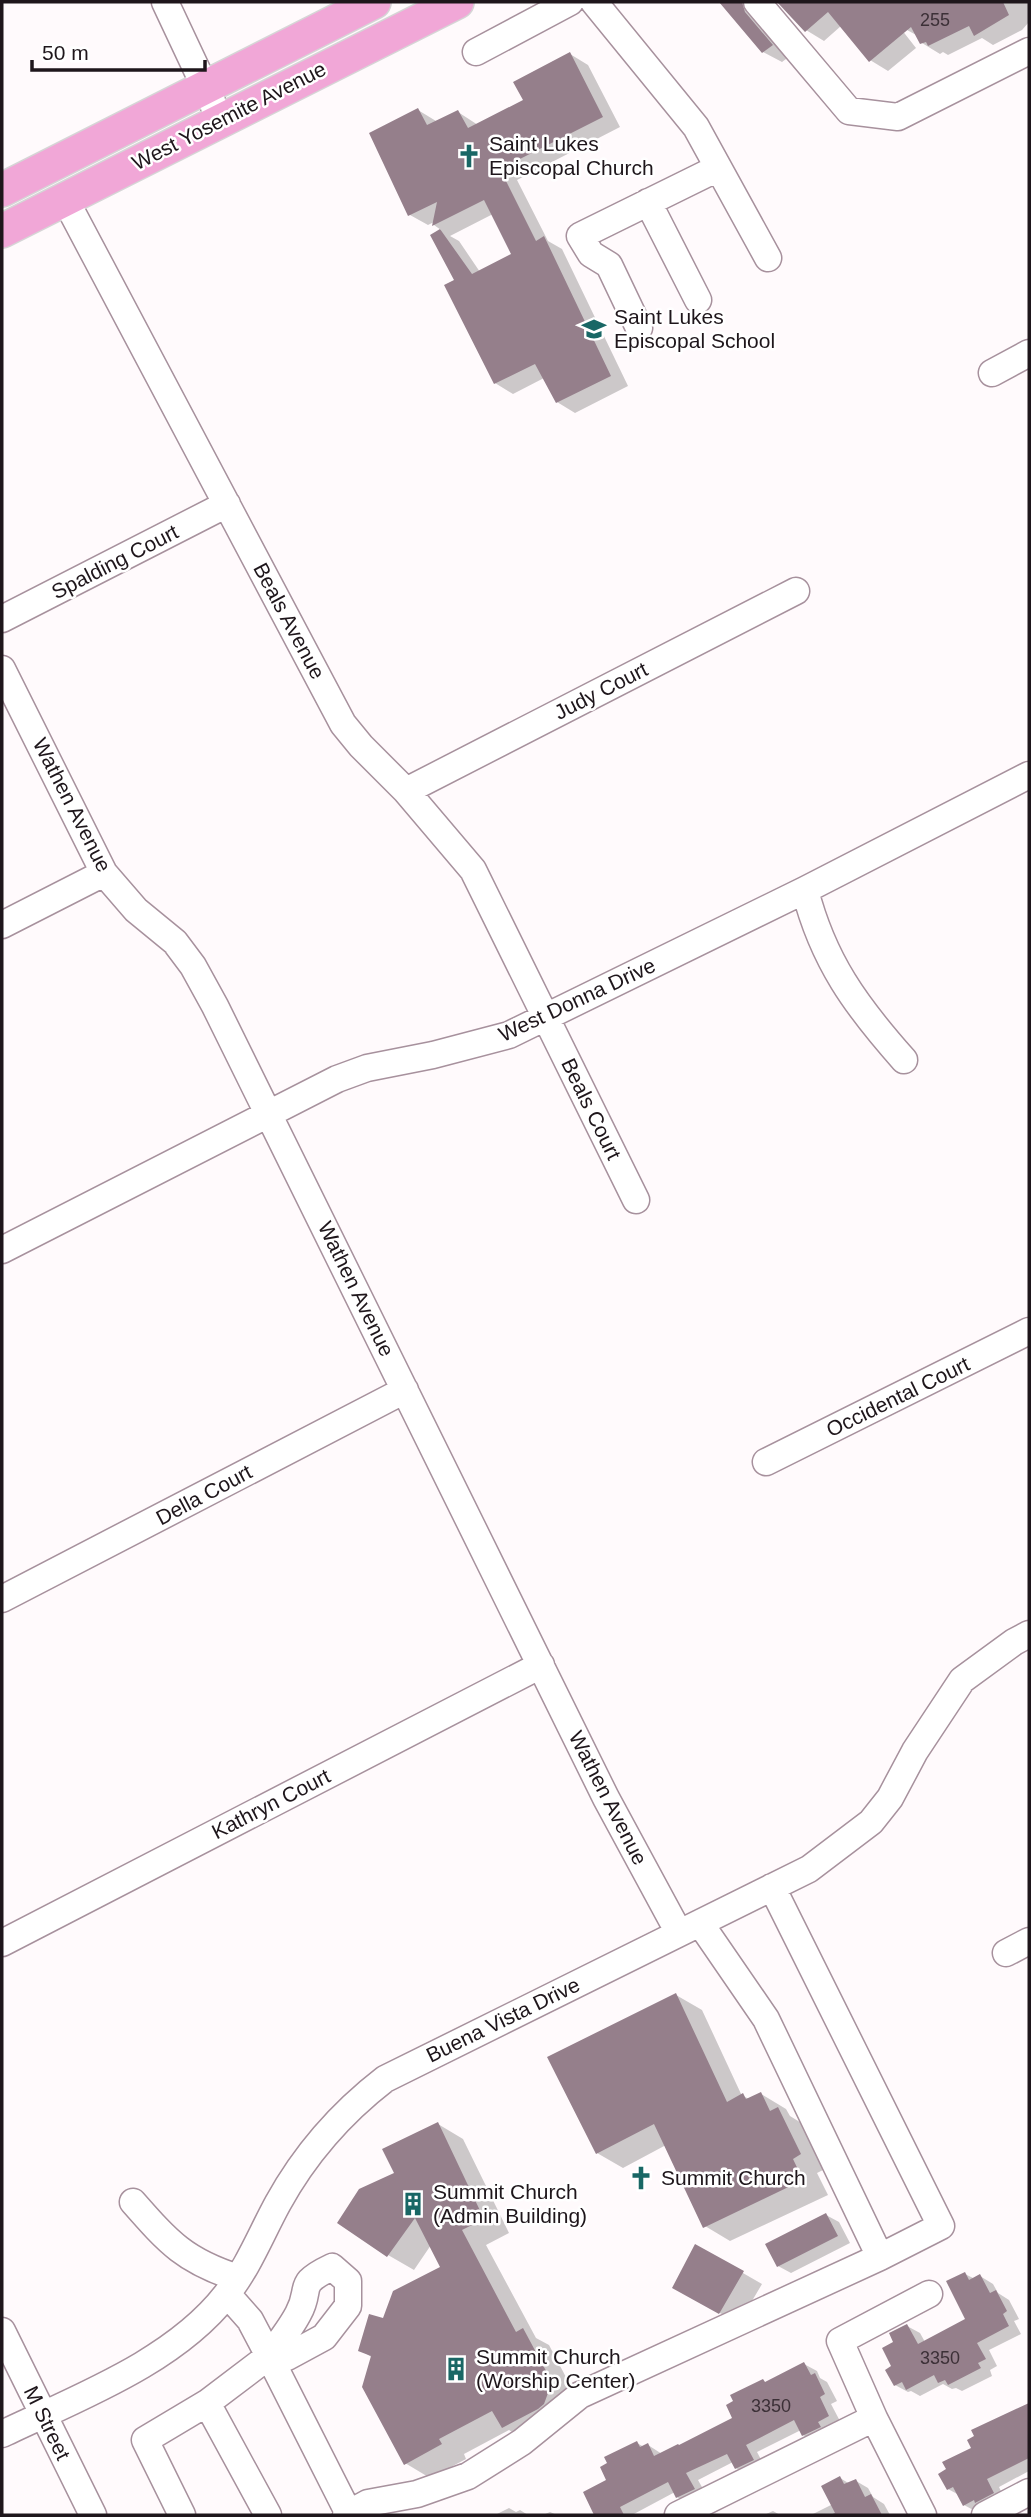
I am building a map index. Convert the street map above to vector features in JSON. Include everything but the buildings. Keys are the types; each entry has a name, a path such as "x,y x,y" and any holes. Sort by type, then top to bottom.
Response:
{"main road":[{"name":"West Yosemite Avenue","path":"2,190 374,2"},
{"name":"West Yosemite Avenue","path":"2,231 457,2"}],"street":[{"path":"165,2 221,121"},
{"path":"476,52 570,2"},
{"path":"594,2 696,127 768,258"},
{"path":"757,2 849,111 898,117 1029,51"},
{"path":"639,328 609,265 591,254 580,236 719,168"},
{"name":"Beals Avenue","path":"65,199 343,724 361,746 407,791 473,870 546,1018"},
{"path":"648,202 698,300"},
{"path":"992,373 1029,354"},
{"name":"Spalding Court","path":"2,619 227,504"},
{"name":"Judy Court","path":"407,791 796,591"},
{"name":"Wathen Avenue","path":"2,669 104,873 136,910 175,942 193,966 269,1113 606,1798 690,1928 766,2019 880,2257"},
{"name":"West Donna Drive","path":"2,1250 337,1079 367,1068 433,1055 509,1035 546,1018 1029,775"},
{"path":"2,925 104,873"},
{"path":"805,890 812,919 838,975 854,1000 904,1060"},
{"name":"Beals Court","path":"546,1018 636,1200"},
{"name":"Occidental Court","path":"766,1462 1029,1332"},
{"name":"Della Court","path":"2,1599 405,1390"},
{"name":"Buena Vista Drive","path":"2,2434 112,2381 192,2330 233,2286 279,2201 307,2157 362,2097 385,2079 809,1869 871,1822 891,1798 915,1751 962,1680 1029,1634"},
{"name":"Kathryn Court","path":"2,1943 541,1665"},
{"path":"133,2202 181,2253 233,2286 347,2514 368,2503 418,2494 468,2476 522,2442 580,2395 941,2227 772,1887"},
{"path":"923,2515 874,2418 840,2341 929,2294"},
{"name":"M Street","path":"2,2331 93,2515"},
{"path":"182,2515 145,2440 207,2403 269,2356"},
{"path":"207,2403 268,2515"},
{"path":"678,2515 874,2418"},
{"path":"985,2515 1029,2492"}],"place":[{"name":"Saint Lukes Episcopal Church","path":"469,156"},
{"name":"Saint Lukes Episcopal School","path":"594,329"},
{"name":"Summit Church","path":"641,2178"},
{"name":"Summit Church (Admin Building)","path":"413,2204"},
{"name":"Summit Church (Worship Center)","path":"456,2369"}]}
